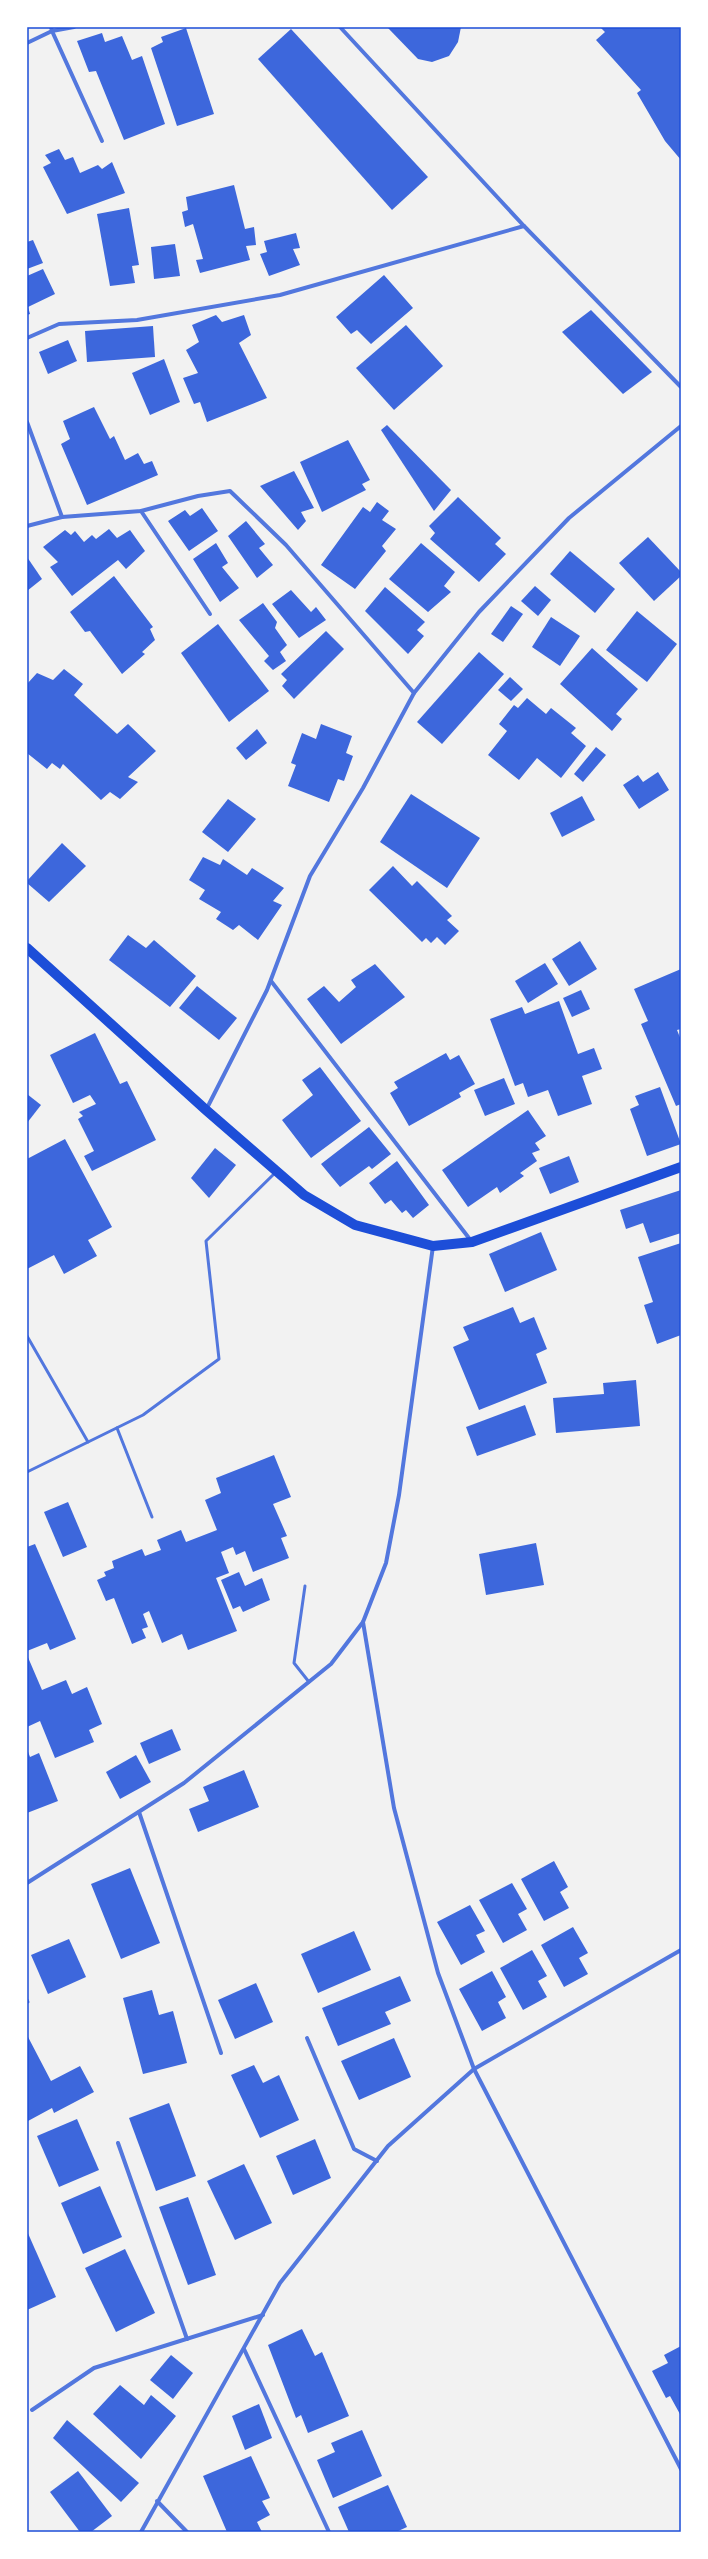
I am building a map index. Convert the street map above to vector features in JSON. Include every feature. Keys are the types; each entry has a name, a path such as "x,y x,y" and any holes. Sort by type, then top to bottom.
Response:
{"main road":[{"path":"27,948 206,1110 304,1194 355,1225 433,1246 472,1242 681,1167"}],"street":[{"path":"27,43 51,29 74,27"},
{"path":"340,27 524,226 681,387"},
{"path":"51,29 102,142"},
{"path":"27,338 59,324 137,320 280,295 524,226"},
{"path":"27,422 62,517"},
{"path":"206,1110 271,981 310,876 363,788 414,693 479,612 569,518 681,426"},
{"path":"27,526 62,517 141,512 198,496 230,491 286,545 414,693"},
{"path":"141,512 210,614"},
{"path":"271,981 472,1242"},
{"path":"27,1883 184,1783 330,1664 363,1622 386,1563 399,1495 433,1246"},
{"path":"363,1622 394,1808 438,1974 474,2069 681,2469"},
{"path":"139,1812 221,2053"},
{"path":"141,2532 280,2283 388,2146 474,2069 681,1950"},
{"path":"307,2038 354,2149 377,2161"},
{"path":"118,2143 187,2338"},
{"path":"32,2410 94,2368 263,2315"},
{"path":"244,2349 329,2532"},
{"path":"157,2501 187,2532"}],"lane":[{"path":"27,1472 144,1415 218,1359 206,1241 277,1171"},
{"path":"27,1336 88,1442"},
{"path":"117,1428 152,1517"},
{"path":"305,1586 294,1663 309,1682"}],"building":[{"path":"387,27 461,27 458,42 449,56 432,62 418,59"},
{"path":"600,27 681,27 681,160 665,141 637,93 641,90 596,40 605,32"},
{"path":"186,28 214,114 177,126 151,48 163,42 161,37"},
{"path":"291,29 428,177 392,210 258,59"},
{"path":"102,33 105,42 122,36 132,60 142,56 165,124 124,140 96,71 89,72 77,41"},
{"path":"59,149 65,160 73,157 80,173 98,165 102,169 112,162 125,193 67,214 43,167 51,163 45,155"},
{"path":"234,185 245,229 254,227 256,245 246,246 250,260 200,273 196,260 203,259 193,224 185,227 182,212 188,210 186,197"},
{"path":"129,208 139,265 132,266 135,283 110,286 97,214"},
{"path":"296,233 300,248 293,249 300,265 269,276 260,254 267,252 264,241"},
{"path":"33,240 43,263 27,269 27,242"},
{"path":"175,244 180,276 154,279 151,247"},
{"path":"43,269 55,294 28,307 30,314 27,315 27,276"},
{"path":"384,275 413,308 371,344 357,330 351,334 336,317"},
{"path":"591,310 652,372 623,394 562,332"},
{"path":"216,315 222,322 244,315 251,335 239,343 267,398 207,422 200,402 194,404 183,378 198,373 186,350 199,342 192,325"},
{"path":"406,325 443,366 394,410 356,368"},
{"path":"153,326 155,357 87,362 85,331"},
{"path":"68,340 77,361 48,374 39,352"},
{"path":"164,359 180,402 150,415 132,373"},
{"path":"94,407 110,439 114,436 125,460 138,453 144,464 152,461 158,475 87,505 61,444 70,439 63,421"},
{"path":"387,425 451,490 434,511 381,430"},
{"path":"348,440 370,480 362,484 366,490 322,512 300,462"},
{"path":"294,471 314,508 301,512 306,521 298,530 260,486"},
{"path":"458,497 501,538 495,544 506,554 479,582 430,539 435,533 429,526"},
{"path":"377,502 389,511 382,520 396,529 382,546 386,551 355,589 321,565 363,507 370,512"},
{"path":"202,508 218,531 189,551 168,521 185,510 190,516"},
{"path":"246,521 265,544 259,548 273,565 257,578 228,536"},
{"path":"109,529 117,538 130,530 145,551 126,569 118,560 72,596 50,567 58,562 43,547 65,530 71,535 75,531 84,542 92,535 96,539"},
{"path":"648,537 681,572 681,576 654,601 619,563"},
{"path":"216,543 228,563 222,567 239,588 220,602 193,559"},
{"path":"421,543 455,572 444,586 451,592 428,612 389,579"},
{"path":"570,551 615,589 595,613 550,574"},
{"path":"27,557 42,579 27,591"},
{"path":"114,576 153,627 150,629 155,640 142,652 145,654 122,674 90,631 85,632 70,612"},
{"path":"535,586 551,600 538,616 521,601"},
{"path":"385,587 425,622 417,630 424,636 408,654 365,611"},
{"path":"291,590 311,612 316,607 326,620 299,638 272,604"},
{"path":"263,603 277,622 275,628 287,645 280,652 286,661 273,670 264,661 269,656 239,620"},
{"path":"511,606 523,614 503,642 491,634"},
{"path":"637,611 677,644 647,682 606,650"},
{"path":"551,617 580,636 560,666 532,647"},
{"path":"218,624 269,691 229,722 181,653"},
{"path":"326,631 344,649 294,699 282,686 287,680 281,674"},
{"path":"592,648 638,689 616,714 622,719 612,731 560,684"},
{"path":"479,652 504,674 442,744 417,722"},
{"path":"64,669 83,684 74,695 117,734 128,724 156,751 128,777 138,782 120,799 110,792 101,800 63,764 60,769 52,763 47,769 27,753 27,684 37,673 53,680"},
{"path":"510,677 523,689 511,701 498,690"},
{"path":"527,698 546,714 551,708 576,728 571,733 586,746 561,778 537,758 519,780 488,755 507,731 499,724 514,705 518,708"},
{"path":"321,724 352,736 346,753 353,756 344,781 338,779 329,802 288,786 296,765 291,763 302,733 316,739"},
{"path":"257,729 267,743 246,760 236,748"},
{"path":"596,747 606,755 583,782 574,774"},
{"path":"658,772 669,790 639,809 623,785 638,775 643,782"},
{"path":"411,794 480,838 447,888 380,842"},
{"path":"582,796 595,820 562,837 550,813"},
{"path":"228,799 256,819 228,852 202,832"},
{"path":"62,843 86,866 49,902 27,883 27,881"},
{"path":"203,857 220,865 223,859 247,875 252,868 284,888 273,901 282,905 258,940 239,925 233,930 216,919 221,912 199,899 205,890 189,880"},
{"path":"393,866 412,886 417,881 452,916 447,920 459,931 445,945 437,937 431,943 426,938 422,942 369,890"},
{"path":"128,935 146,948 154,940 196,976 170,1007 109,960"},
{"path":"580,941 597,969 569,986 552,959"},
{"path":"545,963 558,984 528,1003 515,981"},
{"path":"375,964 405,997 341,1044 307,999 324,986 339,1002 356,987 351,980"},
{"path":"681,969 681,1029 677,1030 681,1040 681,1104 676,1106 641,1024 648,1021 634,989"},
{"path":"197,986 237,1018 219,1040 179,1008"},
{"path":"581,990 590,1009 572,1017 563,998"},
{"path":"559,1001 578,1054 594,1048 602,1069 582,1076 592,1104 558,1116 548,1090 528,1097 523,1083 515,1086 490,1019 522,1007 525,1014"},
{"path":"95,1033 120,1084 127,1081 156,1140 92,1171 84,1156 94,1151 78,1119 83,1116 79,1112 96,1104 90,1095 73,1103 50,1055"},
{"path":"446,1053 450,1060 459,1055 475,1084 459,1093 461,1097 409,1126 390,1093 398,1088 394,1082"},
{"path":"320,1067 361,1121 311,1158 282,1120 313,1095 302,1080"},
{"path":"504,1078 515,1104 485,1116 474,1090"},
{"path":"660,1087 681,1144 647,1156 630,1109 639,1105 635,1096"},
{"path":"27,1094 41,1105 27,1123"},
{"path":"528,1110 546,1136 535,1143 540,1150 532,1153 537,1161 520,1173 524,1176 500,1193 497,1187 468,1207 442,1170"},
{"path":"369,1127 391,1154 372,1169 369,1166 340,1187 321,1164"},
{"path":"65,1139 112,1227 88,1240 97,1256 64,1274 54,1255 27,1269 27,1159"},
{"path":"215,1148 236,1165 209,1198 191,1178"},
{"path":"569,1156 579,1182 550,1194 539,1168"},
{"path":"397,1161 429,1205 413,1218 406,1210 402,1213 391,1200 385,1204 369,1183"},
{"path":"681,1190 681,1233 650,1243 643,1223 626,1229 620,1210"},
{"path":"541,1232 557,1270 505,1292 489,1254"},
{"path":"681,1243 681,1335 657,1344 644,1305 653,1302 638,1257"},
{"path":"513,1307 520,1323 534,1317 547,1349 536,1354 547,1383 479,1410 453,1347 469,1340 463,1327"},
{"path":"636,1380 640,1426 556,1433 553,1398 604,1394 603,1383"},
{"path":"525,1405 536,1435 477,1456 466,1427"},
{"path":"274,1455 291,1497 273,1504 287,1536 281,1538 289,1558 253,1572 245,1551 236,1555 233,1547 221,1552 229,1573 216,1578 237,1631 188,1650 182,1634 162,1643 149,1611 143,1614 148,1627 142,1629 146,1638 132,1644 114,1598 106,1601 97,1580 106,1576 104,1572 114,1568 112,1561 142,1549 145,1556 161,1550 157,1540 181,1530 186,1542 217,1530 205,1500 221,1493 216,1478"},
{"path":"68,1502 87,1547 63,1557 44,1512"},
{"path":"536,1543 544,1585 486,1595 479,1554"},
{"path":"35,1544 76,1639 50,1650 47,1643 27,1651 27,1547"},
{"path":"239,1572 245,1586 262,1578 270,1600 243,1612 240,1606 233,1609 221,1580"},
{"path":"27,1655 42,1690 66,1680 72,1694 87,1687 102,1724 89,1730 94,1742 55,1758 40,1721 27,1727"},
{"path":"172,1729 181,1750 149,1764 140,1743"},
{"path":"27,1749 30,1757 39,1753 58,1801 27,1813"},
{"path":"136,1755 151,1782 120,1799 106,1772"},
{"path":"244,1770 259,1807 198,1832 189,1809 209,1801 203,1787"},
{"path":"554,1861 568,1887 560,1892 569,1908 544,1921 521,1879"},
{"path":"130,1868 160,1943 121,1959 91,1884"},
{"path":"512,1883 527,1909 518,1914 527,1930 503,1943 479,1900"},
{"path":"470,1905 485,1931 476,1935 485,1952 461,1965 437,1922"},
{"path":"573,1927 588,1953 579,1958 588,1974 564,1987 541,1945"},
{"path":"354,1931 371,1970 318,1993 301,1954"},
{"path":"69,1939 86,1977 48,1994 31,1955"},
{"path":"532,1950 547,1976 538,1981 547,1997 523,2010 500,1968"},
{"path":"492,1971 506,1997 498,2002 506,2018 482,2031 459,1989"},
{"path":"400,1976 411,2001 385,2012 391,2024 338,2046 322,2008"},
{"path":"256,1983 273,2022 235,2039 218,2000"},
{"path":"152,1990 159,2015 173,2011 187,2063 143,2074 123,1998"},
{"path":"27,2035 51,2081 80,2066 94,2092 54,2113 52,2108 28,2121"},
{"path":"394,2038 411,2077 359,2100 341,2061"},
{"path":"254,2065 263,2083 279,2075 299,2120 260,2138 231,2075"},
{"path":"169,2103 196,2176 156,2191 129,2118"},
{"path":"77,2119 99,2170 59,2187 37,2136"},
{"path":"315,2139 331,2178 293,2195 276,2156"},
{"path":"244,2164 272,2223 235,2240 207,2181"},
{"path":"100,2186 122,2237 83,2254 61,2203"},
{"path":"188,2197 216,2275 188,2285 159,2207"},
{"path":"27,2231 56,2297 27,2310"},
{"path":"125,2249 155,2313 116,2332 85,2268"},
{"path":"302,2329 315,2356 322,2352 349,2416 308,2433 301,2415 296,2418 268,2345"},
{"path":"681,2346 681,2416 670,2396 666,2398 652,2371 668,2363 664,2355"},
{"path":"171,2355 193,2373 173,2399 150,2380"},
{"path":"120,2385 144,2405 151,2395 176,2416 141,2459 93,2414"},
{"path":"259,2404 272,2438 245,2450 232,2416"},
{"path":"67,2420 139,2483 121,2502 53,2438"},
{"path":"362,2430 382,2476 333,2498 317,2460 335,2452 331,2443"},
{"path":"251,2456 270,2498 262,2501 270,2515 257,2522 262,2532 227,2532 203,2476"},
{"path":"78,2471 112,2516 91,2532 80,2532 50,2492"},
{"path":"388,2485 407,2527 396,2532 349,2532 338,2507"}]}
